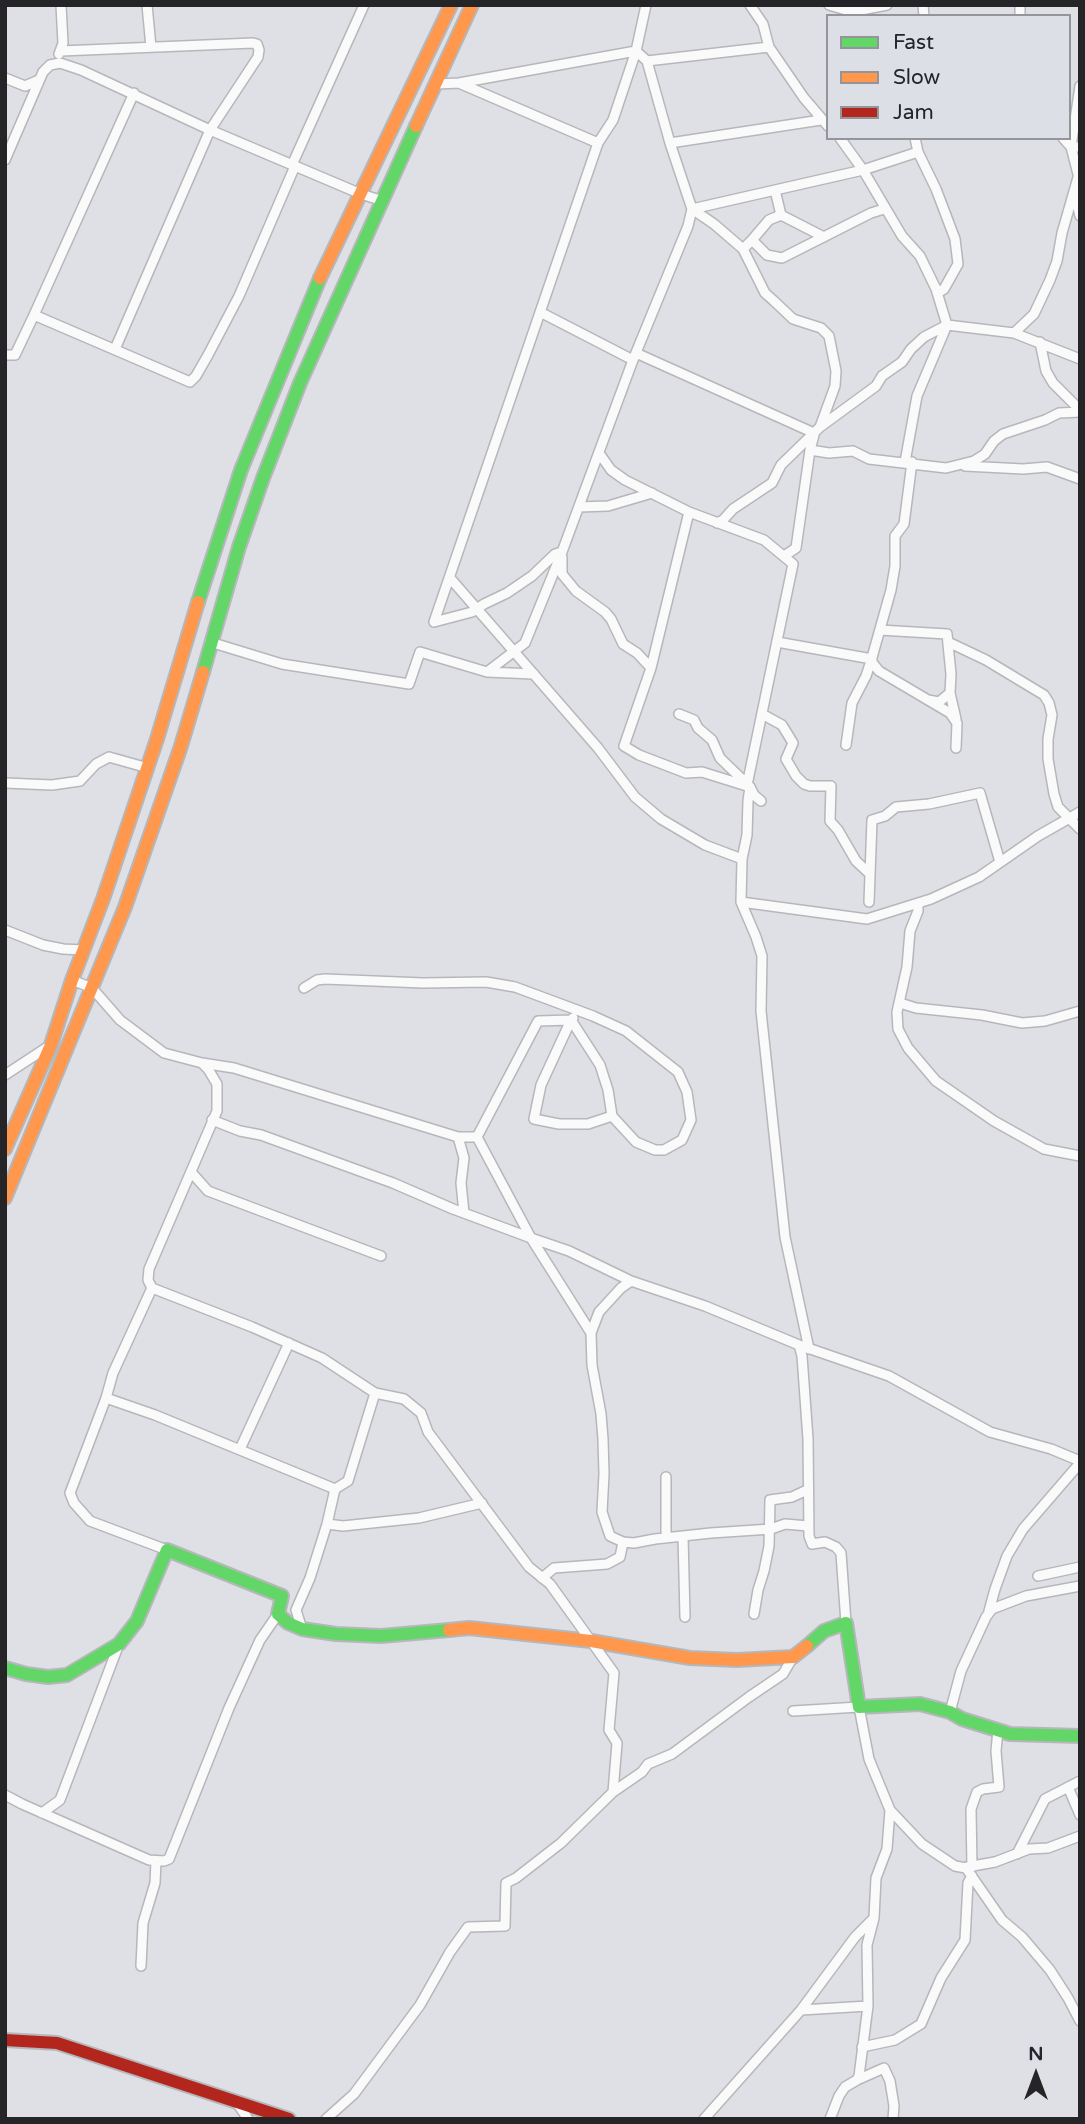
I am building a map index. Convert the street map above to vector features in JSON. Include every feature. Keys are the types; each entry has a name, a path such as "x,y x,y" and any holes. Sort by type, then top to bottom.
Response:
{"main road":[{"path":"5,1149 51,1045 133,813 232,493 320,280 451,5"},
{"path":"5,1198 125,907 156,821 251,510 271,456 341,289 472,5"},
{"path":"133,813 156,821"},
{"path":"7,1671 48,1677 67,1675 119,1644 137,1621 167,1550 282,1596 278,1614 288,1623 302,1629 357,1636 469,1628 591,1641 690,1658 737,1660 793,1657 824,1631 846,1623 859,1707 920,1704 1010,1734 1080,1736"},
{"path":"5,2040 57,2043 289,2119"}],"street":[{"path":"60,63 59,55 63,43 61,5"},
{"path":"146,5 151,47"},
{"path":"34,315 187,381 194,379 239,296 364,5"},
{"path":"562,552 555,554 533,576 507,593 477,609 434,622 598,144 613,120 636,51 646,5"},
{"path":"670,143 824,123 769,47 763,24 750,5"},
{"path":"829,5 856,11 887,5"},
{"path":"61,51 253,43 259,46 258,57 209,130 115,349"},
{"path":"647,61 769,47"},
{"path":"437,84 459,83 636,51"},
{"path":"487,672 525,643 562,552 634,356 688,226 692,209 647,61 636,51"},
{"path":"5,160 39,80 50,65 60,63 81,69 209,130 383,201"},
{"path":"5,78 25,86 39,80"},
{"path":"459,83 598,144"},
{"path":"1080,86 1073,120 1074,162 1079,174 1076,199 1080,216"},
{"path":"5,355 15,355 134,93"},
{"path":"841,140 863,170 902,236 920,256 936,289 947,325 917,396 908,462 904,524 895,536 895,566 891,590 872,660 852,703 846,745"},
{"path":"915,140 955,239 958,264 944,289 941,292 936,289"},
{"path":"692,209 863,170 918,152"},
{"path":"1014,333 1034,314 1050,280 1079,174"},
{"path":"775,190 781,215 824,237"},
{"path":"692,209 743,249 765,293 793,319 821,328 829,336 836,370 835,386 810,450 796,548 784,555"},
{"path":"752,240 767,255 782,258 884,209"},
{"path":"743,249 769,220 781,215"},
{"path":"540,312 634,356 817,430"},
{"path":"717,523 772,483 780,465 817,430 876,386 882,376 902,362 924,337 947,325 1014,333 1080,359"},
{"path":"1040,342 1046,370 1053,383 1080,411"},
{"path":"810,450 829,453 853,451 869,459 946,467 960,465 985,454 1003,434 1064,412 1080,411"},
{"path":"598,453 617,475 689,512 764,540 793,564 749,786 741,902 757,937 762,956 761,1011 785,1237 804,1347 802,1356 808,1439 809,1536 812,1544 825,1542 836,1547 841,1553 846,1623"},
{"path":"960,465 1011,469 1047,467 1080,479"},
{"path":"579,507 608,506 652,493"},
{"path":"689,512 651,668 624,746 639,755 686,773 702,772 749,786"},
{"path":"562,552 562,574 576,591 605,612 623,644 637,653 651,668"},
{"path":"450,578 598,748 635,797 661,819 694,839 742,859"},
{"path":"880,629 947,634 950,694 957,723 956,748"},
{"path":"210,642 282,664 408,684 420,652 487,672 534,674"},
{"path":"777,642 872,660 879,671 950,713 957,723"},
{"path":"948,642 986,660 1044,695 1052,715 1048,759 1054,794 1058,807 1080,829"},
{"path":"928,700 939,702 950,694"},
{"path":"679,714 694,720 698,728 712,740 720,758 761,801"},
{"path":"762,714 782,725 793,743 786,759 796,776 810,786 831,786 830,821 856,861 870,874"},
{"path":"5,783 52,785 79,781 96,764 108,757 148,768"},
{"path":"869,902 872,820 885,816 896,807 929,804 980,793 1000,862"},
{"path":"741,902 867,919 918,903 979,877 1038,836 1080,812"},
{"path":"918,903 918,911 910,930 907,967 897,1012 898,1030 908,1048 936,1081 994,1121 1044,1149 1080,1156"},
{"path":"5,930 43,945 83,950"},
{"path":"304,988 317,980 325,979 423,984 486,982 515,987 578,1010 626,1031 678,1072 687,1092 691,1120 682,1140 664,1150 656,1150 636,1142 612,1116 600,1065 571,1020"},
{"path":"72,980 92,988 120,1020 164,1053 234,1068 458,1137 477,1136"},
{"path":"900,1003 916,1008 972,1013 1022,1023 1045,1021 1080,1011"},
{"path":"578,1010 541,1085 534,1119 559,1124 588,1124 612,1116"},
{"path":"477,1136 538,1021 571,1020"},
{"path":"5,1075 51,1045"},
{"path":"202,1063 217,1084 217,1111 149,1269 148,1280 152,1288 322,1358 375,1393 404,1399 421,1413 428,1432 529,1567 550,1584 614,1673 609,1730 617,1743 613,1792"},
{"path":"212,1120 393,1183 464,1213 569,1251 631,1281 705,1306 804,1347 889,1376 994,1434 1052,1449 1080,1462 1023,1529 1007,1556 989,1611 961,1671 950,1712"},
{"path":"477,1136 531,1238 591,1333"},
{"path":"458,1137 464,1158 461,1183 464,1213"},
{"path":"191,1172 208,1191 381,1256"},
{"path":"631,1281 599,1312 591,1333 592,1365 603,1439 602,1512 610,1536 623,1542 634,1543 771,1529 785,1524 808,1526"},
{"path":"152,1288 114,1373 70,1493 74,1503 90,1521 167,1550"},
{"path":"240,1449 289,1343"},
{"path":"302,1629 296,1610 310,1578 335,1489 348,1481 375,1393"},
{"path":"106,1398 155,1415 335,1489"},
{"path":"666,1477 667,1538"},
{"path":"754,1614 771,1529 770,1500 792,1497 807,1490"},
{"path":"327,1524 343,1526 419,1518 482,1503"},
{"path":"683,1536 685,1618"},
{"path":"542,1578 554,1568 607,1564 620,1557 623,1542"},
{"path":"1038,1576 1080,1567"},
{"path":"989,1611 1019,1598 1080,1586"},
{"path":"5,1795 149,1860 169,1859 229,1708 260,1640 278,1614"},
{"path":"41,1813 60,1800 119,1644"},
{"path":"326,2119 354,2094 420,2005 468,1927 505,1926 506,1883 561,1843 613,1792 642,1772 648,1764 672,1754 783,1674 793,1657"},
{"path":"793,1711 859,1707 869,1759 890,1810 922,1844 955,1866 970,1870 1029,1849 1048,1849 1080,1836"},
{"path":"862,2047 895,2040 921,2024 941,1978 965,1940 971,1809 978,1792 999,1787 996,1751 998,1730"},
{"path":"1017,1854 1045,1799 1080,1782"},
{"path":"1068,1787 1080,1815"},
{"path":"857,2080 868,2006 867,1945 874,1918 876,1878 887,1849 890,1810"},
{"path":"141,1966 143,1923 155,1884 156,1861"},
{"path":"970,1870 1002,1920 1022,1937 1050,1970 1080,2021"},
{"path":"704,2119 802,2010 855,1937 874,1918"},
{"path":"802,2010 868,2006"},
{"path":"831,2119 845,2087 884,2068 890,2081 893,2119"},
{"path":"236,2101 248,2119"}],"traffic: fast":[{"path":"203,672 239,547 300,383 416,126"},
{"path":"198,602 241,470 320,278"},
{"path":"5,1668 48,1677 67,1675 119,1644 137,1621 167,1550 282,1596 278,1614 288,1623 302,1629 381,1636 449,1630"},
{"path":"807,1646 824,1631 846,1623 859,1707 920,1704 1010,1734 1080,1736"}],"traffic: slow":[{"path":"320,278 451,5"},
{"path":"416,126 472,5"},
{"path":"5,1149 51,1045 103,899 157,739 198,602"},
{"path":"5,1198 125,907 181,746 203,672"},
{"path":"449,1630 469,1628 591,1641 690,1658 737,1660 793,1657 807,1646"}],"traffic: jam":[{"path":"5,2040 57,2043 289,2119"}]}
